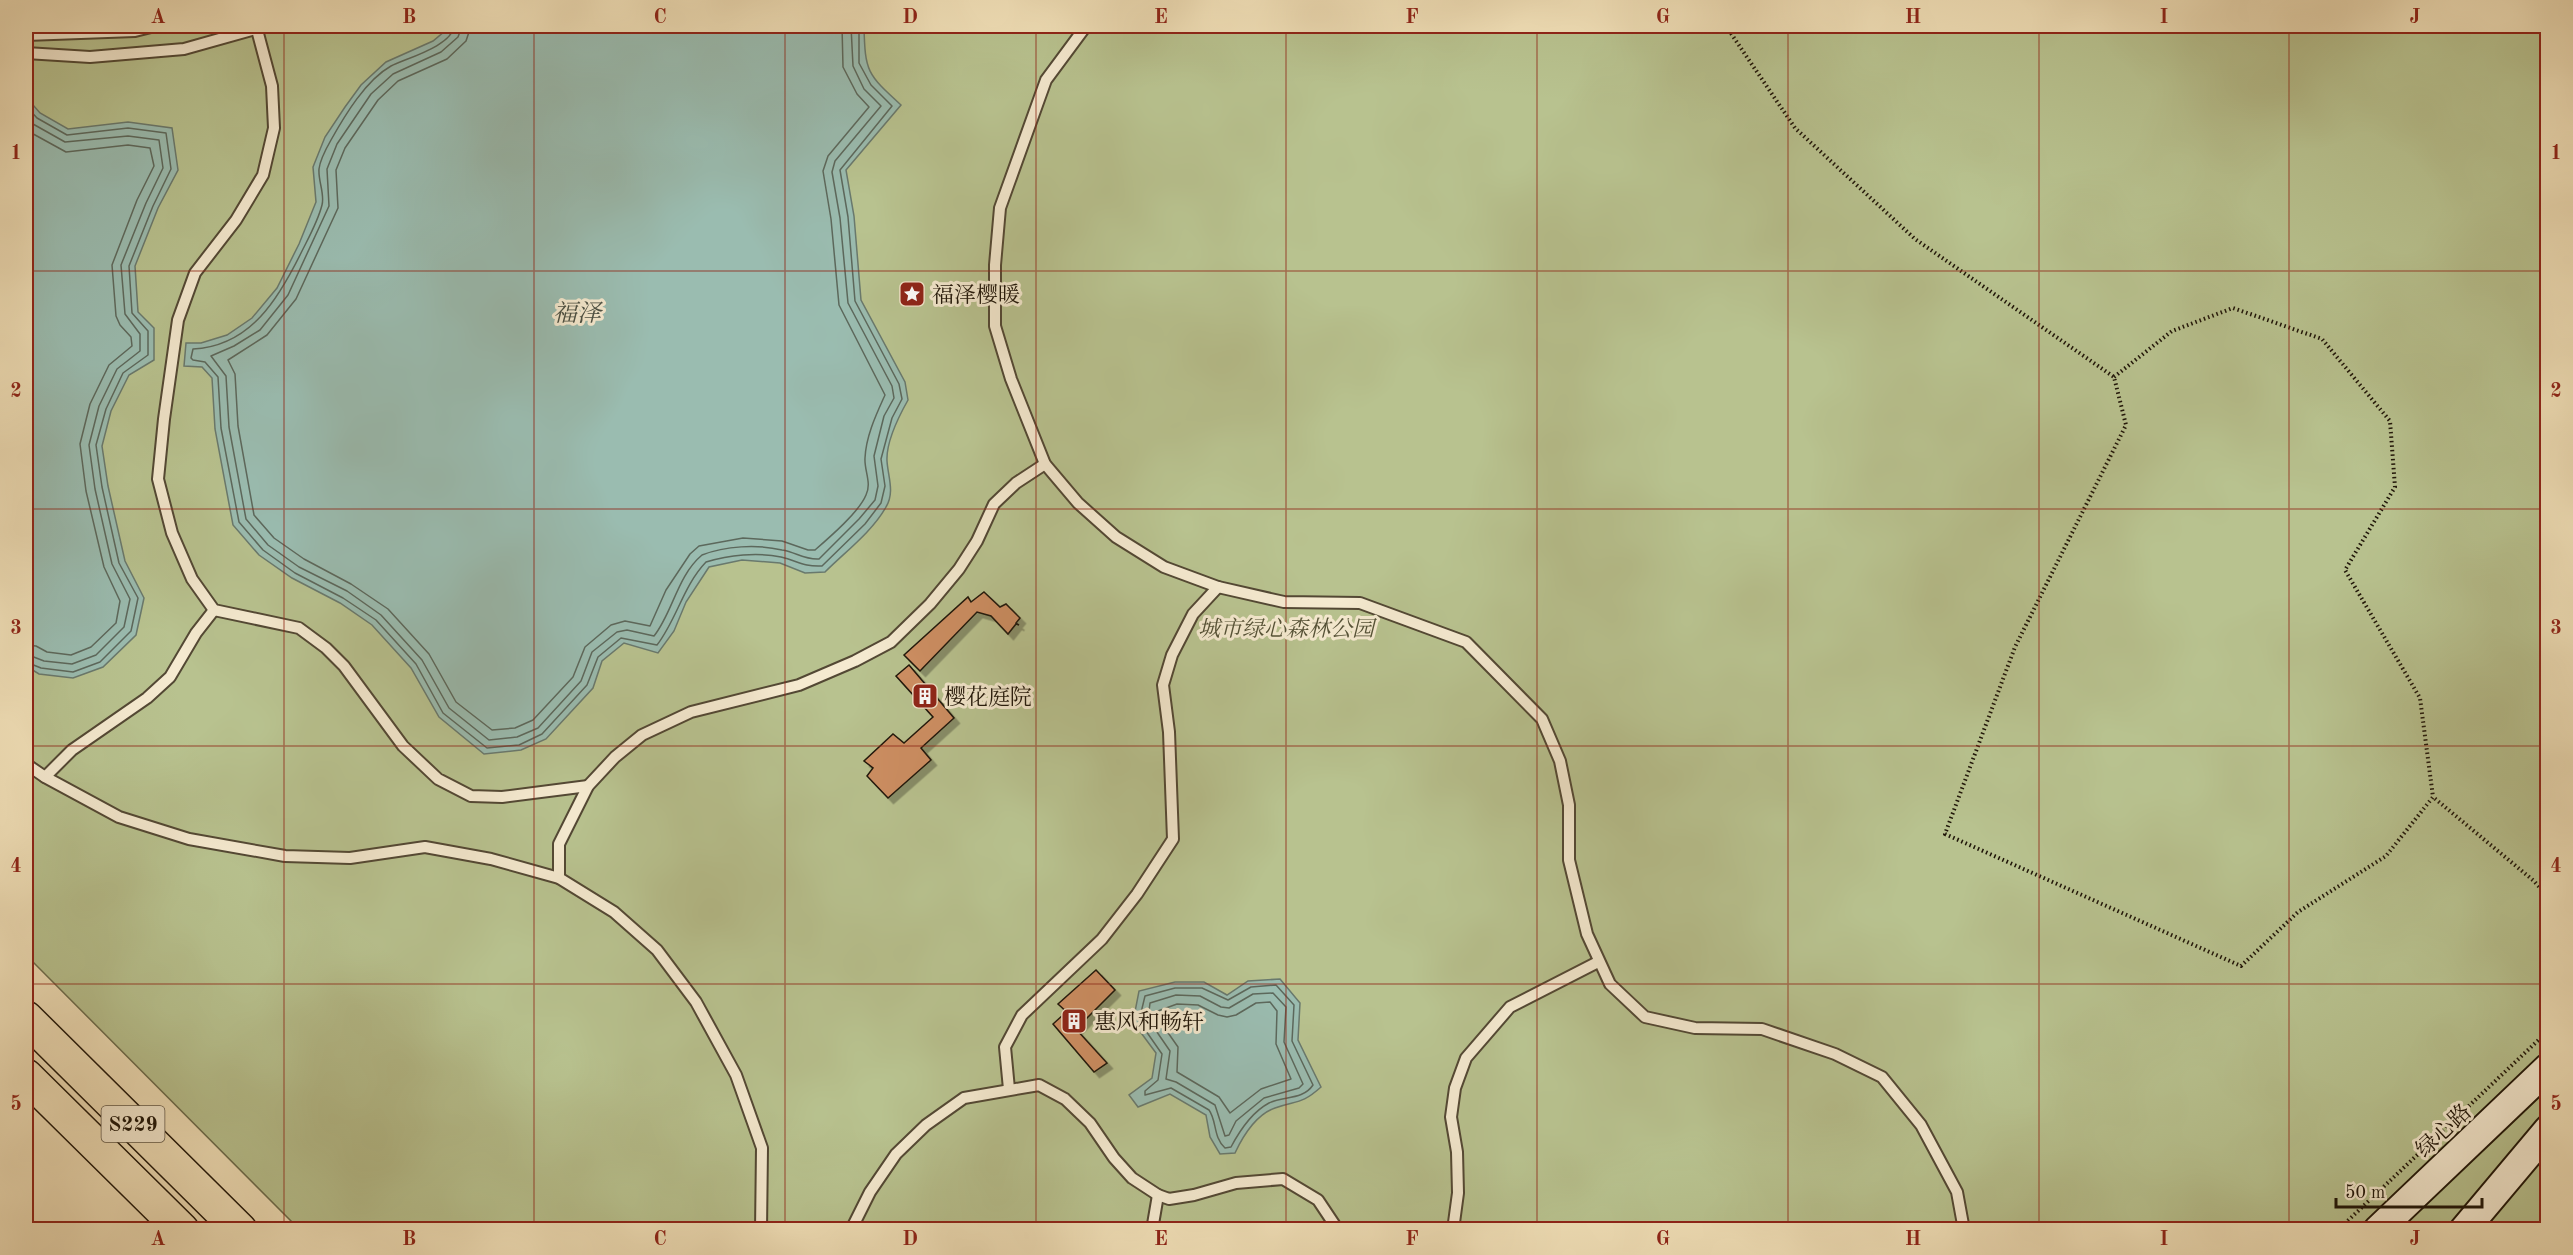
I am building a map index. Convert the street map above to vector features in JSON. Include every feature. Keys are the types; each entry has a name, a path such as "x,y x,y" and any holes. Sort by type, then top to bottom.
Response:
{"main road":[{"name":"S229","path":"26,1018 240,1230"},
{"name":"绿心路","path":"2378,1230 2546,1070"},
{"name":"S229","path":"26,1076 182,1230"},
{"path":"2464,1230 2547,1130"}],"lane":[{"path":"26,35 135,31 154,26"},
{"path":"26,53 90,57 184,49 260,26 272,86 274,128 263,175 236,220 195,273 178,320 158,480 172,533 192,579 214,610 299,628 326,648 344,666 403,746 438,779 471,796 502,797 588,786"},
{"path":"1086,26 1046,80 1000,208 995,265 996,326 1011,379 1045,464 1078,503 1116,537 1164,567 1218,587 1284,602 1360,603 1466,642 1542,719 1560,761 1569,805 1569,860 1587,934 1610,984 1645,1017 1695,1028 1762,1029 1835,1054 1882,1077 1922,1125 1957,1192 1964,1230"},
{"path":"559,878 559,844 588,786 615,757 642,735 691,712 799,685 855,661 891,642 930,604 959,569 977,541 994,504 1016,483 1045,464"},
{"path":"1010,1089 1005,1047 1022,1015 1102,939 1137,894 1173,839 1168,732 1163,685 1172,654 1193,614 1218,587"},
{"path":"45,777 72,750 147,698 170,677 195,633 214,610"},
{"path":"26,764 45,777 119,817 189,840 285,856 350,858 425,847 491,859 559,878 614,912 657,950 696,1002 736,1075 762,1148 761,1230"},
{"path":"1453,1230 1458,1193 1457,1152 1451,1117 1455,1088 1466,1058 1510,1007 1598,962"},
{"path":"851,1230 870,1192 896,1154 926,1125 964,1098 1039,1085 1065,1099 1090,1123 1114,1158 1132,1178 1158,1195 1169,1199 1194,1195 1236,1183 1283,1179 1318,1200 1338,1230"},
{"path":"1152,1230 1158,1195"}],"path":[{"path":"1734,26 1730,32 1795,129 1915,239 2114,377 2126,425 2015,647 1945,834 2241,966 2298,912 2386,856 2433,797"},
{"path":"2114,377 2172,331 2233,308 2322,339 2390,421 2395,487 2344,570 2420,698 2433,797 2534,881 2547,897"},
{"name":"绿心路","path":"2338,1230 2547,1031"}],"green space":[{"name":"城市绿心森林公园","path":"26,26 2547,26 2547,1229 299,1229 26,955"}],"water":[{"name":"福泽","path":"451,26 864,26 865,53 870,71 881,86 901,105 846,170 854,216 861,300 905,382 908,400 897,422 887,454 890,496 886,507 866,533 825,572 805,573 780,563 742,560 709,567 686,602 674,631 658,653 624,643 602,661 593,688 546,739 521,750 484,754 439,717 411,668 372,625 340,603 292,578 259,555 233,525 215,429 212,378 202,367 184,366 186,343 201,343 227,335 252,318 277,288 299,244 316,202 313,167 325,137 361,85 386,62 433,41"},
{"path":"26,97 40,113 68,129 128,122 172,128 178,170 158,208 135,266 138,312 154,328 154,360 129,375 111,411 102,446 108,486 125,561 144,598 136,635 103,667 73,678 39,674 26,666"},
{"path":"1280,979 1300,1003 1298,1040 1321,1087 1303,1099 1275,1108 1261,1116 1246,1133 1235,1153 1220,1154 1210,1137 1206,1115 1170,1094 1138,1107 1129,1095 1152,1078 1156,1053 1133,1022 1139,991 1175,982 1204,982 1227,995 1248,981"}],"building":[{"path":"984,592 1000,607 1006,604 1020,618 1016,623 1019,625 1016,624 1008,634 991,616 977,612 920,671 904,655 968,597 971,602"},
{"path":"909,665 954,718 921,748 931,760 888,798 867,776 873,768 864,761 893,734 904,743 933,717 896,676"},
{"name":"惠风和畅轩","path":"1096,970 1115,990 1076,1029 1107,1063 1094,1072 1053,1024 1063,1015 1066,1018 1070,1015 1058,1004"}],"place":[{"name":"福泽樱暖","path":"912,294"},
{"name":"樱花庭院","path":"925,696"},
{"name":"惠风和畅轩","path":"1074,1021"}]}
